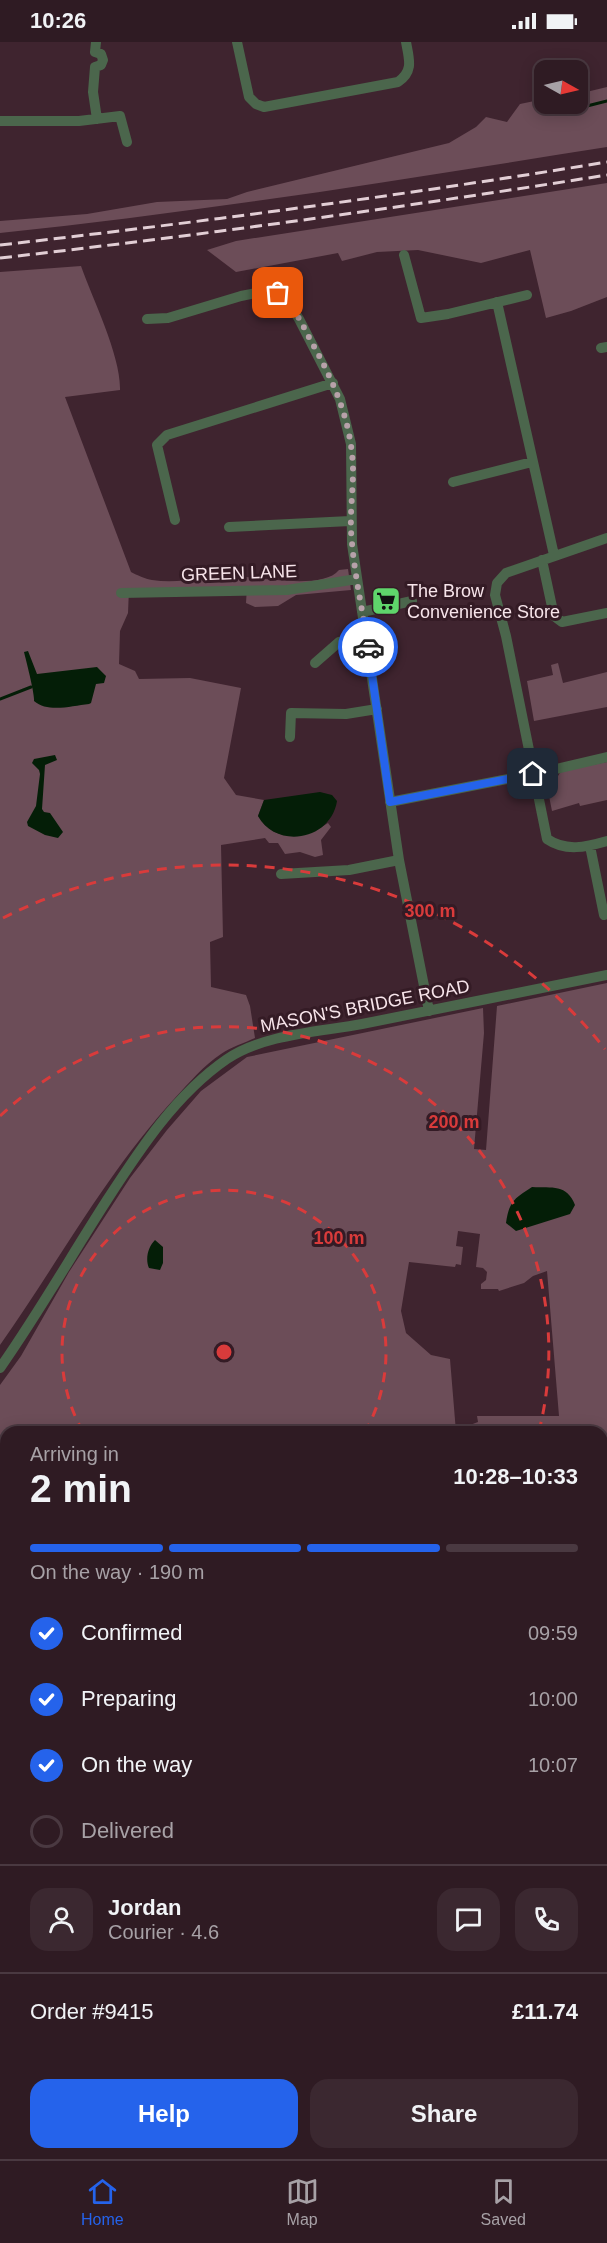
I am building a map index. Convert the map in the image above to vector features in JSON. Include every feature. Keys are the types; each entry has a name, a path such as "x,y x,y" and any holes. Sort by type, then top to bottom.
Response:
{"street":[{"path":"96,42 95,52 101,54 103,59 101,65 94,67 93,92 97,118"},
{"path":"237,42 249,97 256,104 264,107 398,82 409,72 406,42"},
{"path":"0,121 79,121 120,111 127,142"},
{"path":"404,255 421,318 448,314 527,295"},
{"path":"147,319 168,318 266,291 278,293 288,301 333,383 347,422 351,444 353,470 350,521 357,579 399,860 429,1011"},
{"path":"497,302 554,555"},
{"path":"176,519 157,445 167,435 333,383"},
{"path":"453,482 532,462"},
{"path":"229,527 350,521"},
{"path":"607,538 506,573 497,583 495,596 506,636 547,840 558,847 590,846 607,841"},
{"path":"542,560 555,616 562,622 607,613"},
{"name":"GREEN LANE","path":"121,593 287,590 357,579"},
{"path":"362,612 412,600"},
{"path":"315,663 339,642 366,637"},
{"path":"290,736 291,713 346,714 377,710"},
{"path":"552,770 607,757"},
{"path":"390,802 533,774"},
{"path":"590,846 604,915 607,914"},
{"path":"281,874 349,870 399,860"},
{"name":"MASON'S BRIDGE ROAD","path":"0,1368 125,1172 158,1128 199,1082 228,1058 273,1039 429,1011 607,975"}],"shaded area":[{"path":"607,87 607,147 228,205 0,233 0,221 87,214 157,202 227,199 247,192 449,143 476,127 486,117 507,122 520,104 534,101 534,114 588,114 588,92"},
{"path":"607,183 607,297 546,318 530,250 481,263 418,250 377,252 342,261 338,253 236,272 207,250 236,241"},
{"path":"81,266 111,345 120,390 65,397 131,572 147,579 162,581 231,576 304,581 318,580 331,576 339,570 348,569 351,590 296,595 278,606 255,607 246,603 247,587 129,589 128,613 120,631 119,664 135,671 139,679 190,678 241,688 224,778 236,795 264,800 258,816 272,831 290,836 309,832 328,823 331,827 321,840 323,855 315,857 300,852 285,854 278,843 269,843 265,838 221,845 223,937 210,942 211,987 246,995 255,1038 229,1049 209,1063 150,1127 105,1187 0,1345 0,272"},
{"path":"28,651 37,674 97,667 106,676 104,683 96,684 89,704 60,708 40,705 34,701 24,652"},
{"path":"558,663 563,683 607,672 607,707 534,721 527,681 553,675 551,665"},
{"path":"55,755 57,760 45,765 42,809 50,813 63,832 58,838 45,835 28,826 27,822 36,806 40,774 32,763 34,759"},
{"path":"607,762 607,800 580,806 579,803 552,811 547,786 558,780 561,771"},
{"path":"320,792 332,795 337,801 333,814 325,825 314,832 302,836 278,833 267,827 258,816 264,800"},
{"path":"607,983 607,1426 470,1426 478,1422 477,1416 559,1416 547,1271 533,1276 524,1283 499,1291 498,1289 481,1289 487,1272 483,1268 476,1267 480,1234 458,1231 456,1246 463,1247 461,1265 456,1264 455,1267 409,1262 401,1311 406,1333 431,1355 450,1359 456,1426 0,1426 0,1385 21,1356 69,1272 130,1178 201,1091 247,1057 483,1008 484,1033 474,1149 486,1150 497,1006"},
{"path":"532,1187 563,1190 572,1198 575,1205 570,1214 516,1231 506,1223 509,1210 517,1197"},
{"path":"155,1240 163,1247 163,1263 160,1270 149,1268 147,1261 148,1253"}],"waterway":[{"path":"588,106 607,101"},
{"path":"0,699 31,687"}],"railway":[{"path":"0,245 304,207 607,162"},
{"path":"0,258 304,220 607,175"}],"way so far":[{"path":"278,293 288,301 317,352 340,399 347,422 353,470 350,521 352,544 368,647"}],"place":[{"name":"The Brow Convenience Store","path":"386,601"}],"route":[{"path":"368,647 390,802 533,774"}]}
